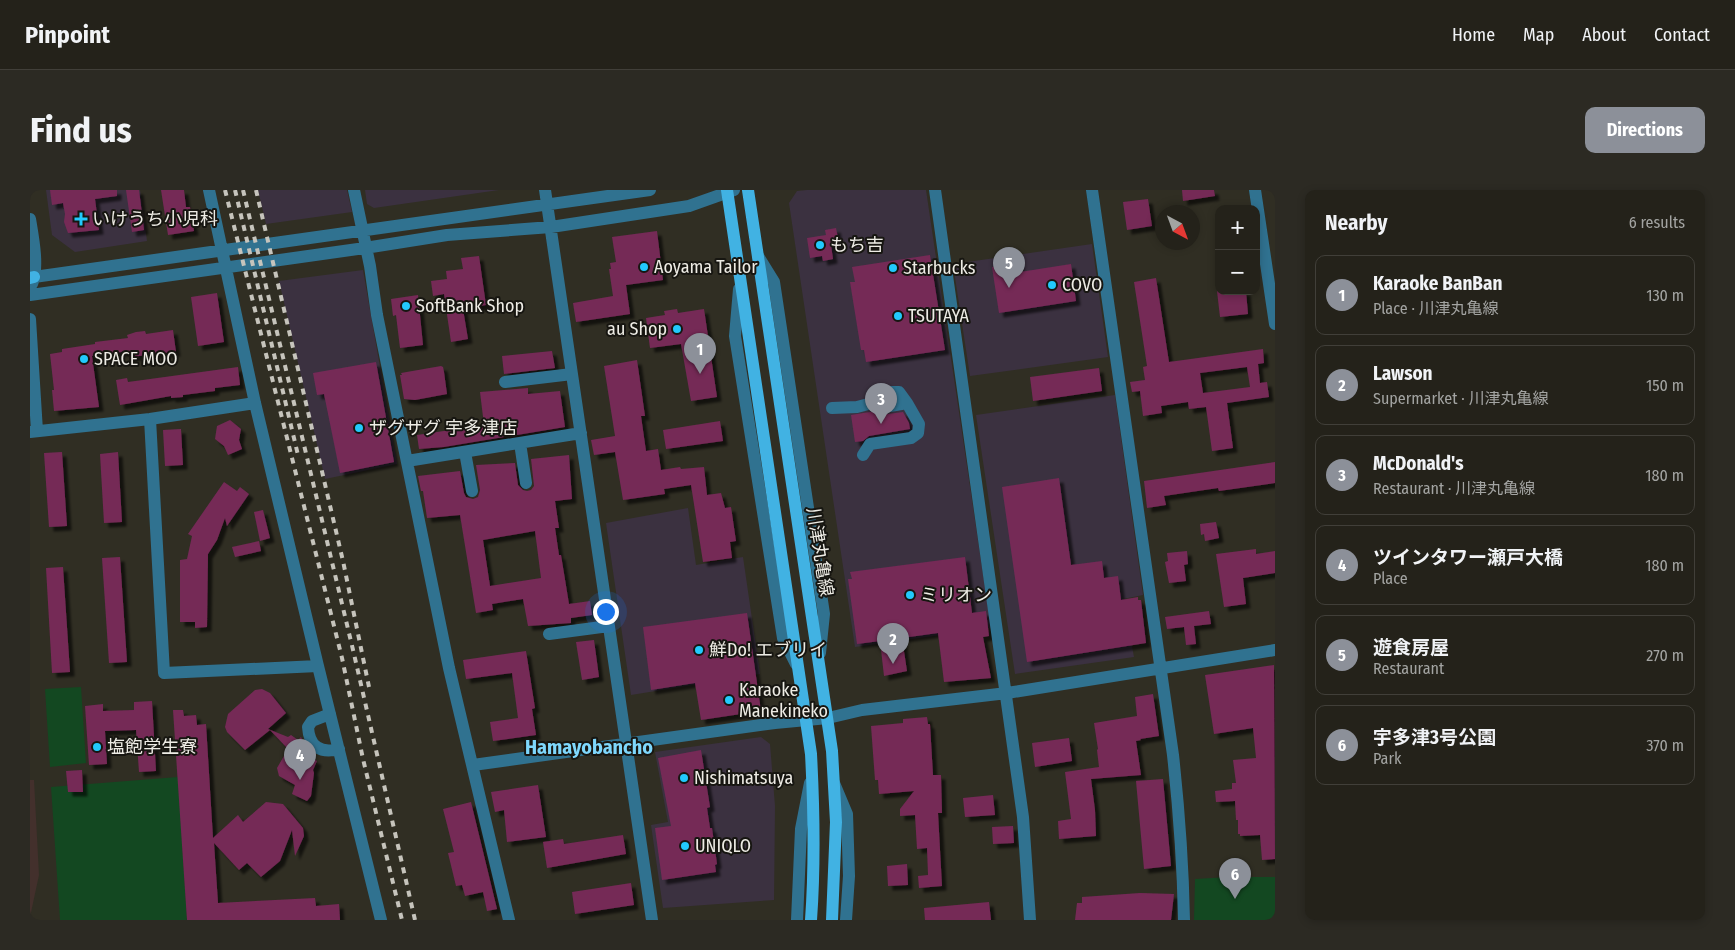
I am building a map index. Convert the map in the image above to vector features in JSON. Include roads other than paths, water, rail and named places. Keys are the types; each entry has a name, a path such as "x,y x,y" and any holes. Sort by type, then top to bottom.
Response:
{"main road":[{"path":"727,190 799,668 812,772 814,840 811,920"},
{"name":"川津丸亀線","path":"748,190 756,254 828,718 836,822 832,920"}],"street":[{"path":"209,190 255,404 381,920"},
{"path":"354,190 377,315 449,668 509,920"},
{"path":"545,190 652,920"},
{"path":"30,219 34,242 32,281 223,251 650,190"},
{"path":"30,295 447,235 551,227 688,206 727,190"},
{"path":"935,190 1007,693 1023,817 1030,920"},
{"path":"1092,190 1161,669 1180,816 1184,920"},
{"path":"1255,190 1275,324"},
{"path":"30,319 33,432 150,419 255,404"},
{"path":"505,382 572,374"},
{"path":"832,408 857,407 876,402 890,406 908,403 919,424 918,433 911,438 870,444 863,455"},
{"path":"150,419 164,673 318,666"},
{"path":"407,461 581,433"},
{"path":"520,443 526,483"},
{"path":"465,452 472,491"},
{"path":"549,634 609,626"},
{"path":"473,765 775,723 828,718 862,710 1007,693 1275,650"},
{"path":"330,714 312,721 308,727 308,736 318,748 328,752 339,750"},
{"path":"798,920 801,829 812,772"},
{"path":"833,781 847,814 848,876 846,920"}],"railway":[{"path":"225,190 342,658 363,759 402,920"},
{"path":"235,190 298,455"},
{"path":"243,190 354,654 415,920"},
{"path":"256,190 343,561 369,687"}],"place":[{"name":"いけうち小児科","path":"81,219"},
{"name":"もち吉","path":"820,245"},
{"name":"Aoyama Tailor","path":"644,267"},
{"name":"Starbucks","path":"893,268"},
{"name":"COVO","path":"1052,285"},
{"name":"遊食房屋","path":"1009,288"},
{"name":"SoftBank Shop","path":"406,306"},
{"name":"TSUTAYA","path":"898,316"},
{"name":"au Shop","path":"677,329"},
{"name":"SPACE MOO","path":"84,359"},
{"name":"Karaoke BanBan","path":"700,374"},
{"name":"McDonald's","path":"881,424"},
{"name":"ザグザグ 宇多津店","path":"359,428"},
{"name":"ミリオン","path":"910,595"},
{"name":"鮮Do! エブリイ","path":"699,650"},
{"name":"Lawson","path":"893,664"},
{"name":"Karaoke Manekineko","path":"729,700"},
{"name":"塩飽学生寮","path":"97,747"},
{"name":"Nishimatsuya","path":"684,778"},
{"name":"ツインタワー瀬戸大橋","path":"300,780"},
{"name":"UNIQLO","path":"685,846"},
{"name":"宇多津3号公園","path":"1235,899"}],"district":[{"name":"Hamayobancho","path":"589,747"}]}
